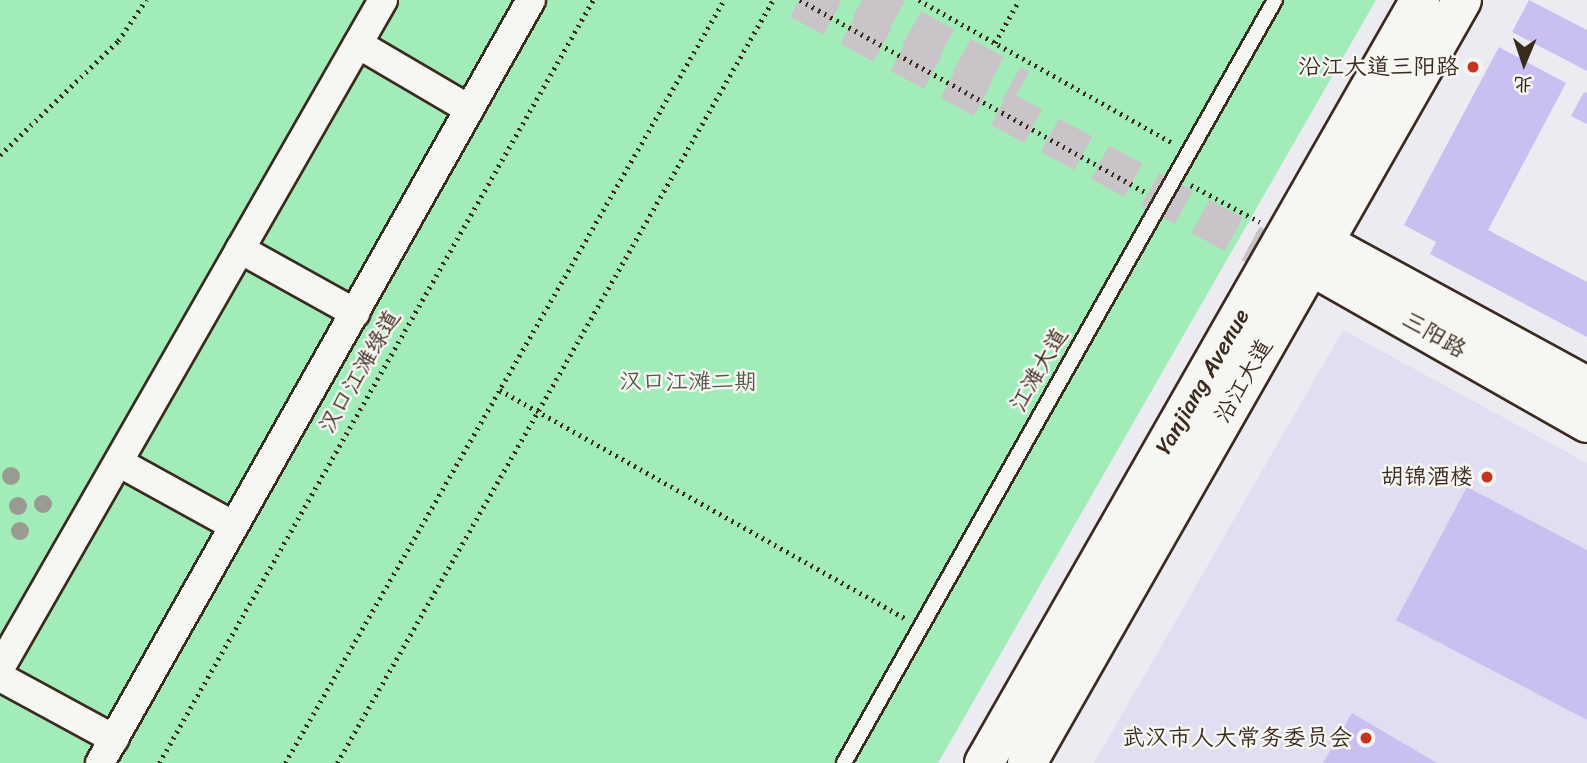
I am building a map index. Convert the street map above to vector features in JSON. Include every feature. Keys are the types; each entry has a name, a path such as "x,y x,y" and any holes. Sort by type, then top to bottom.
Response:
{"main road":[{"name":"Yanjiang Avenue","path":"984,763 1293,241 1420,0"},
{"name":"沿江大道","path":"1027,763 1293,241 1462,0"},
{"name":"三阳路","path":"1293,241 1587,386"},
{"name":"三阳路","path":"1293,241 1587,423"}],"street":[{"path":"0,668 120,463 383,0"},
{"path":"0,677 107,751 531,0"},
{"path":"358,44 469,109"},
{"path":"240,249 355,313"},
{"path":"120,463 234,526"}],"lane":[{"name":"江滩大道","path":"844,763 1275,0"}],"path":[{"path":"0,155 118,41 146,0"},
{"name":"汉口江滩绿道","path":"159,763 593,0"},
{"path":"285,763 724,0"},
{"path":"337,763 773,0"},
{"path":"800,0 1161,201"},
{"path":"919,0 1189,152"},
{"path":"995,43 1019,0"},
{"path":"1175,176 1293,241"},
{"path":"500,390 919,627"}],"shaded area":[{"path":"1343,330 1587,463 1587,763 1094,763"}],"green space":[{"name":"汉口江滩二期","path":"0,0 1376,0 938,763 0,763"}],"building":[{"path":"1529,0 1587,30 1587,71 1512,32"},
{"path":"1499,47 1566,83 1488,230 1587,282 1587,337 1430,254 1436,242 1404,225"},
{"path":"1584,92 1587,93 1587,124 1571,116"},
{"path":"1467,487 1587,550 1587,720 1396,620"},
{"name":"武汉市人大常务委员会","path":"1352,713 1437,763 1323,763"}],"tunnel":[{"path":"799,0 1302,271"},
{"path":"862,0 1020,88"}],"place":[{"name":"沿江大道三阳路","path":"1473,67"},
{"name":"胡锦酒楼","path":"1487,477"},
{"name":"武汉市人大常务委员会","path":"1366,738"}]}
